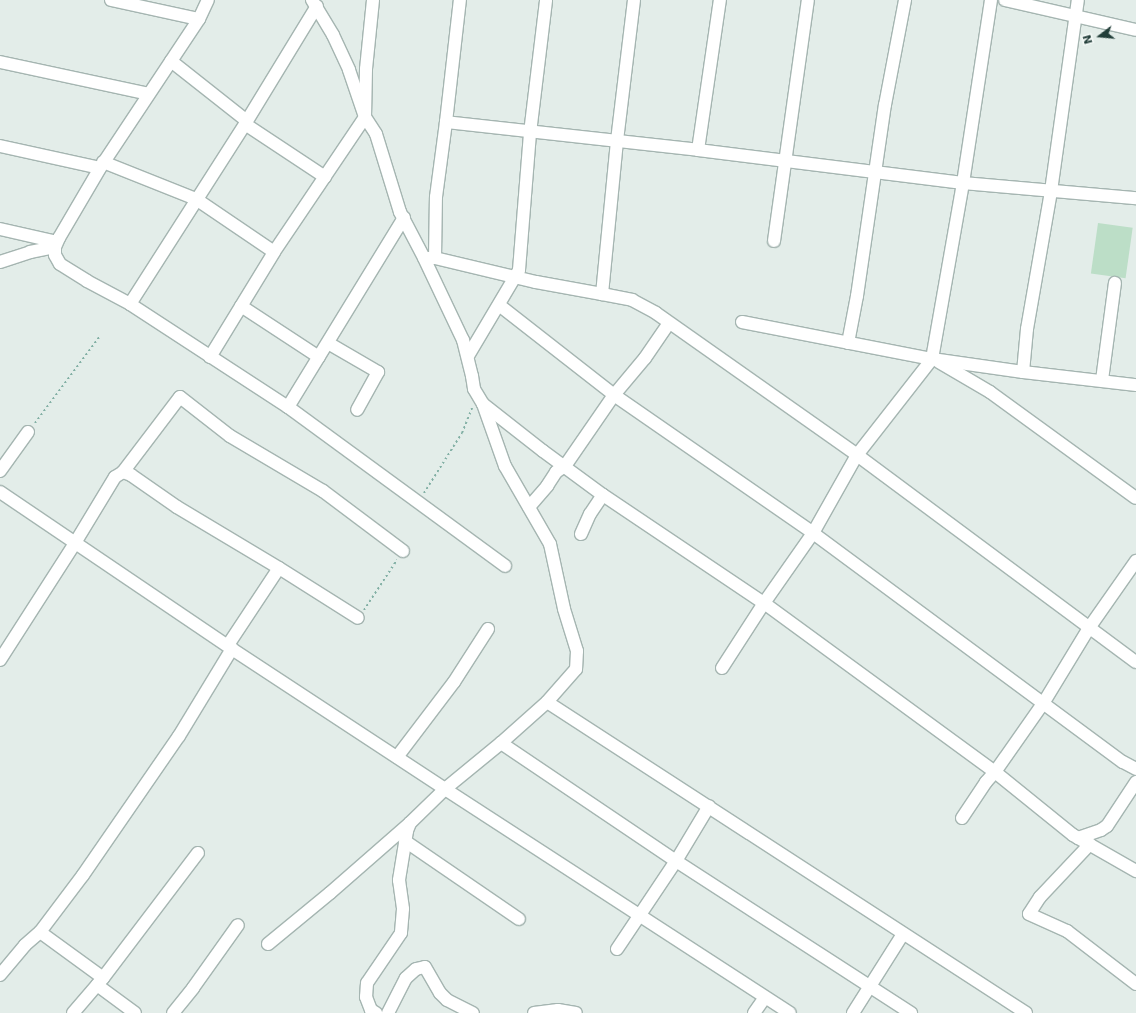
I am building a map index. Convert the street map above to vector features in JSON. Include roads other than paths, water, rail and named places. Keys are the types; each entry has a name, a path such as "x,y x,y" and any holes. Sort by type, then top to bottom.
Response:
{"street":[{"path":"111,0 199,19"},
{"path":"208,0 199,19 102,165 56,248 60,264 87,281 130,304 288,407 505,566"},
{"path":"210,357 274,252 365,117 366,69 373,0"},
{"path":"429,258 460,0"},
{"path":"468,356 519,270 530,133 546,0"},
{"path":"602,294 617,141 634,0"},
{"path":"698,150 720,0"},
{"path":"774,241 787,161 808,0"},
{"path":"848,343 857,296 885,105 905,0"},
{"path":"722,668 764,603 813,533 857,455 932,359 963,183 991,0"},
{"path":"1005,0 1136,30"},
{"path":"1023,372 1027,329 1051,191 1078,0"},
{"path":"130,304 246,123 314,3 333,35 349,70 365,117 376,134 400,212 429,258 463,340 468,356 474,389 484,404 505,466 529,507 552,552 564,609 578,655 576,669 547,702 501,744 445,788 410,823 330,893 268,944"},
{"path":"171,61 246,123 324,177"},
{"path":"0,62 149,94"},
{"path":"446,122 530,133 698,150 963,183 1136,198 1136,194"},
{"path":"0,146 102,165 196,200 274,252"},
{"path":"288,407 404,218"},
{"path":"0,229 56,248"},
{"path":"0,262 30,252 56,248"},
{"path":"429,258 632,300 656,313 857,455 1136,662"},
{"path":"1102,380 1115,283"},
{"path":"499,305 614,395 813,533 1044,702 1123,762 1136,769"},
{"path":"241,306 319,357"},
{"path":"742,322 932,359 1023,372 1136,385"},
{"path":"529,507 547,486 556,472 565,466 614,395 645,358 669,323"},
{"path":"328,343 378,372 357,410"},
{"path":"932,359 990,392 1136,498"},
{"path":"0,660 75,543 115,477 123,472 180,397 230,436 272,459 323,491 403,551"},
{"path":"484,404 604,495 764,603 995,772 1078,838 1136,871"},
{"path":"0,471 28,432"},
{"path":"123,472 131,475 177,507 358,618"},
{"path":"0,492 230,647 790,1013"},
{"path":"581,534 590,514 604,495"},
{"path":"962,818 1044,702 1089,628 1136,561"},
{"path":"0,974 25,945 40,932 83,875 179,736 230,647 278,568"},
{"path":"397,757 454,682 488,628"},
{"path":"547,702 1026,1013"},
{"path":"501,744 676,861 911,1013"},
{"path":"1078,838 1101,830 1107,826 1121,802 1136,782"},
{"path":"617,949 638,915 676,861 709,806"},
{"path":"376,1013 371,1010 366,997 367,983 401,933 403,909 399,880 405,841 410,823"},
{"path":"405,841 519,919"},
{"path":"1090,844 1040,897 1029,914 1067,931 1136,984"},
{"path":"73,1013 100,982 198,853"},
{"path":"173,1013 198,983 238,925"},
{"path":"40,932 135,1013"},
{"path":"853,1013 903,934"},
{"path":"388,1013 406,978 416,969 426,967 440,993 447,1000 473,1013"},
{"path":"754,1013 765,997"},
{"path":"534,1013 548,1010 576,1013"}]}
